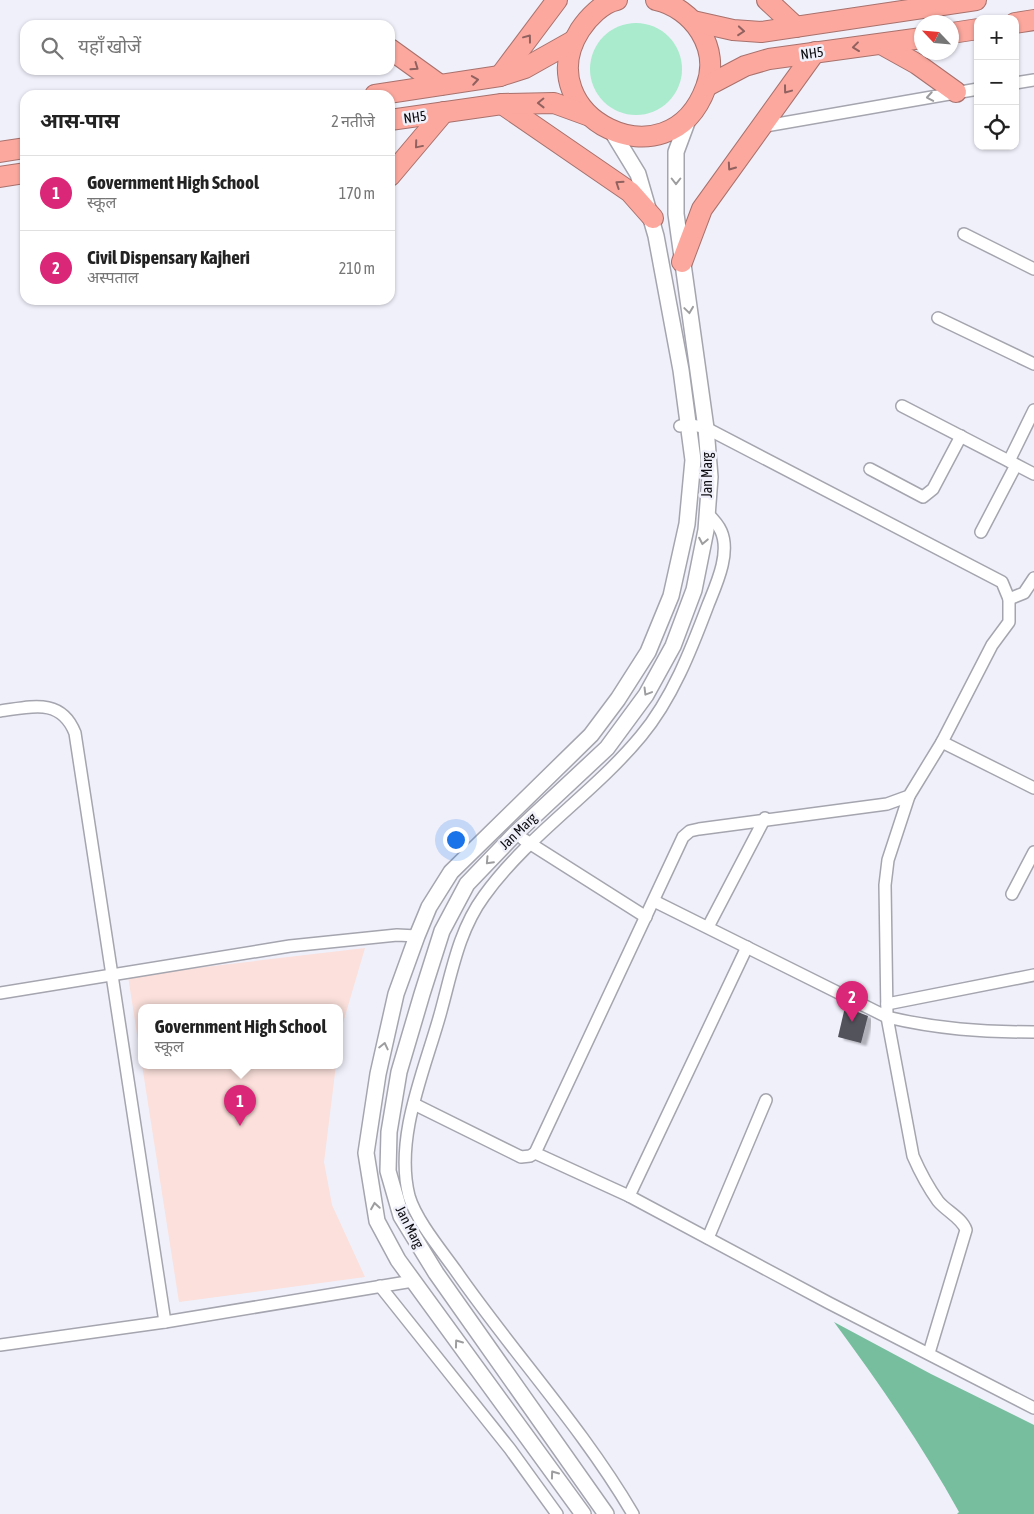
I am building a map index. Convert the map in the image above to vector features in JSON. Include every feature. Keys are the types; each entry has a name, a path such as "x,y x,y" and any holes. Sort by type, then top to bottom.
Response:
{"highway":[{"path":"500,76 557,0"},
{"name":"NH5","path":"587,115 572,90 569,72 570,52 573,41 588,18 617,0"},
{"path":"767,0 796,26"},
{"name":"NH5","path":"665,1 693,21 748,32 761,32 896,7 976,0"},
{"path":"1019,22 1034,20"},
{"name":"NH5","path":"395,119 502,104 554,103 587,115 613,133 638,138 669,131 689,117 707,86 708,50 693,21"},
{"path":"959,32 974,30"},
{"name":"NH5","path":"707,86 745,66 768,59 914,39"},
{"name":"NH5","path":"395,92 500,76 525,68 573,41"},
{"path":"881,44 917,64 956,92"},
{"path":"682,262 702,209 815,52"},
{"path":"395,53 440,85"},
{"path":"502,104 630,192 653,218"},
{"path":"395,170 444,112"},
{"path":"0,152 20,149"},
{"path":"0,177 20,174"}],"main road":[{"path":"588,18 596,0"},
{"name":"Jan Marg","path":"606,1514 423,1252 402,1216 388,1171 389,1132 398,1072 442,931 467,884 515,834 607,748 646,695 673,646 694,590 707,512 710,477 706,428 676,214 676,152 689,117"},
{"name":"Jan Marg","path":"583,1514 398,1260 378,1221 366,1153 378,1074 394,1002 429,907 451,872 591,735 618,699 648,652 671,596 687,524 693,460 684,425 681,370 653,218 638,174 613,133"}],"street":[{"path":"1019,82 1034,80"},
{"path":"759,128 974,90"},
{"path":"964,234 1034,269"},
{"path":"938,318 1034,364"},
{"path":"902,406 1034,474"},
{"path":"981,532 1034,410"},
{"path":"684,425 706,428 1002,582 1010,599 1009,622 992,645 942,742 909,796 888,860 885,885 887,1017 913,1156 939,1203 961,1222 966,1230 929,1353"},
{"path":"870,469 923,497 933,489 961,436"},
{"path":"633,1514 551,1395 479,1304 427,1230 410,1197 406,1164 409,1123 420,1076 441,1013 454,956 468,922 482,898 505,868 529,843 601,779 631,747 642,734 670,690 702,621 722,561 724,543 722,532 707,512"},
{"path":"1010,599 1024,594 1034,578"},
{"path":"0,711 40,706 50,708 70,722 80,762 165,1322"},
{"path":"942,742 1034,788"},
{"path":"414,1104 521,1157 530,1156 535,1153 683,837 690,831 766,818 887,804 909,796"},
{"path":"708,927 766,818"},
{"path":"515,834 646,917"},
{"path":"1012,894 1034,852"},
{"path":"654,901 887,1017 926,1026 980,1032 1034,1032"},
{"path":"0,993 112,976 185,961 290,946 397,936 418,936"},
{"path":"629,1196 747,947"},
{"path":"887,1004 1034,975"},
{"path":"708,1238 766,1100"},
{"path":"535,1153 629,1196 1034,1408"},
{"path":"0,1345 165,1322 413,1281"},
{"path":"380,1286 510,1449 557,1514"}],"shaded area":[{"path":"365,948 343,1023 343,1004 138,1004 138,1041 128,976"},
{"path":"143,1069 336,1069 324,1162 332,1205 365,1277 179,1302"}],"green space":[{"path":"636,23 654,26 669,36 679,51 682,69 679,87 669,102 654,112 636,115 618,112 603,102 593,87 590,69 593,51 603,36 618,26"},
{"path":"834,1322 931,1374 1034,1425 1034,1514 957,1514 959,1512 945,1487 915,1439 884,1391"}],"building":[{"path":"845,1007 868,1016 861,1043 838,1037"}],"place":[{"name":"Civil Dispensary Kajheri","path":"852,1022"},
{"name":"Government High School","path":"240,1126"}]}
